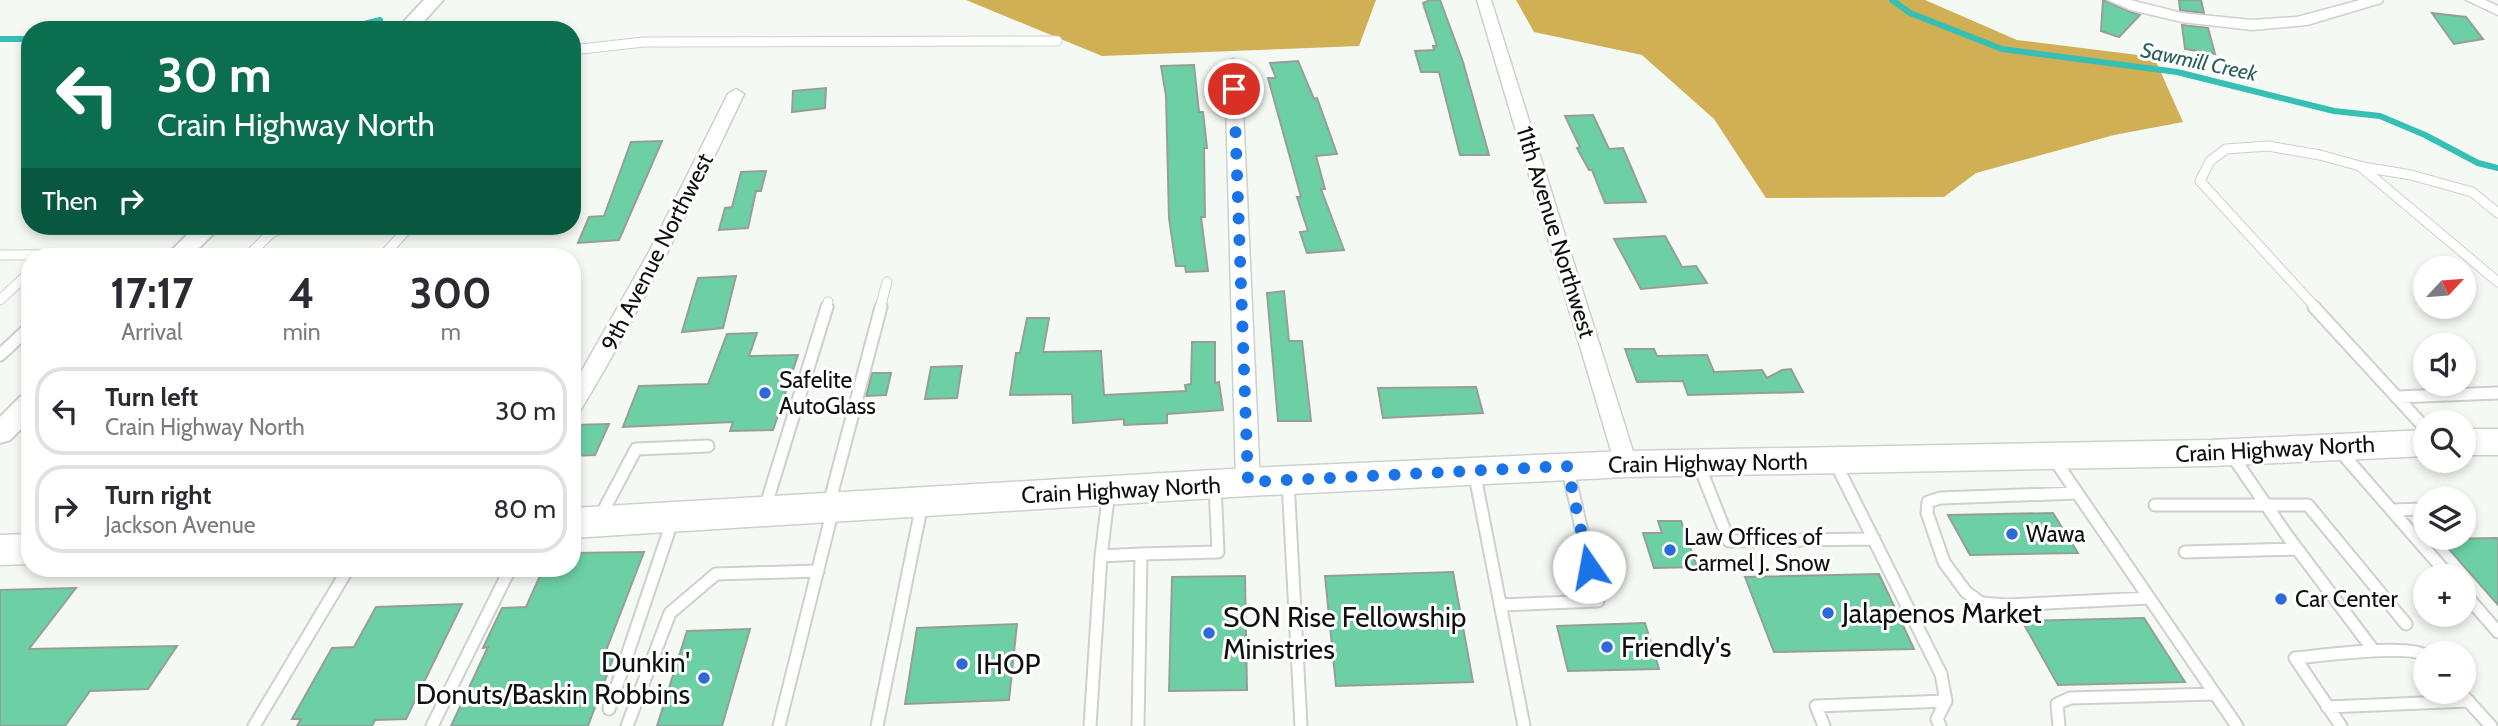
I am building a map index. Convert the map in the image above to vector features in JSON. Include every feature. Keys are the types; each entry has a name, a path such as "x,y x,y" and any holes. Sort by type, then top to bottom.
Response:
{"main road":[{"path":"2476,442 2498,442"},
{"name":"Crain Highway North","path":"585,522 1232,483 1567,466 2052,457 2413,443"},
{"path":"0,550 21,549"}],"street":[{"path":"413,21 433,0"},
{"name":"11th Avenue Northwest","path":"1484,0 1626,464"},
{"path":"2115,0 2156,13 2256,24 2298,22 2376,0"},
{"path":"2473,0 2498,11"},
{"path":"1232,483 1233,64"},
{"name":"9th Avenue Northwest","path":"581,391 617,332 736,94"},
{"path":"186,248 200,235"},
{"path":"0,433 21,412"}],"lane":[{"path":"581,49 644,42 1058,41"},
{"path":"2413,415 2200,181 2210,161 2226,149 2268,146 2411,175 2472,192 2498,213"},
{"path":"2360,166 2498,282"},
{"path":"256,248 269,235"},
{"path":"390,248 402,235"},
{"path":"0,256 21,256"},
{"path":"0,300 21,280"},
{"path":"779,726 887,282"},
{"path":"764,511 828,302"},
{"path":"0,355 21,335"},
{"path":"2396,397 2498,393"},
{"path":"585,522 636,449 708,446"},
{"path":"2336,446 2439,564"},
{"path":"2229,452 2297,549 2374,651"},
{"path":"2052,457 2237,726"},
{"path":"1834,460 1941,674 1946,701 1937,719 1940,726"},
{"path":"1698,463 1729,541 1874,539"},
{"path":"1500,605 1598,601 1567,466"},
{"path":"1474,471 1524,726"},
{"path":"1288,480 1301,726"},
{"path":"1101,556 1218,552 1232,483"},
{"path":"1090,726 1101,556 1109,491"},
{"path":"2077,493 1940,498 1928,502 1927,513 1944,562 1966,592 1981,603 2007,605 2149,597"},
{"path":"877,726 923,501"},
{"path":"2155,505 2308,505 2406,624"},
{"path":"2392,510 2413,509"},
{"path":"609,709 674,516"},
{"path":"2185,552 2297,549"},
{"path":"1138,726 1141,554"},
{"path":"627,726 670,612 688,597 716,575 818,571"},
{"path":"254,726 343,577"},
{"path":"432,726 505,577"},
{"path":"2476,607 2498,632"},
{"path":"2341,726 2295,658 2374,651 2413,651"},
{"path":"2059,726 2057,704 2070,698 2215,694"},
{"path":"2327,707 2413,700"},
{"path":"1824,726 1816,706 1946,701"},
{"path":"2471,704 2491,726"}],"shaded area":[{"path":"966,0 1376,0 1359,46 1102,56"},
{"path":"1516,0 1925,0 2017,40 2154,57 2183,122 2114,135 1976,173 1944,197 1766,198 1714,119 1642,55 1534,32"}],"building":[{"path":"1440,0 1463,62 1489,155 1460,155 1439,72 1421,72 1415,51 1434,50 1433,46 1437,46 1423,3"},
{"path":"2103,0 2140,15 2119,37 2101,31"},
{"path":"2179,0 2201,0 2204,13 2180,10"},
{"path":"2432,13 2466,17 2483,39 2454,44"},
{"path":"2182,25 2208,28 2215,54 2185,49"},
{"path":"1298,61 1314,99 1317,98 1337,154 1316,156 1325,189 1321,189 1344,250 1307,253 1300,232 1308,231 1297,197 1301,197 1268,78 1276,78 1270,63"},
{"path":"1194,65 1199,112 1203,112 1207,148 1204,148 1205,217 1201,217 1208,271 1186,272 1185,266 1176,266 1169,218 1166,96 1161,66"},
{"path":"826,88 825,108 792,112 793,91"},
{"path":"1593,115 1609,149 1623,148 1646,202 1605,203 1592,170 1589,170 1577,148 1580,147 1565,116"},
{"path":"662,141 619,240 578,243 589,217 604,216 631,142"},
{"path":"766,171 761,191 756,191 748,228 719,230 725,208 732,207 741,172"},
{"path":"1665,236 1682,267 1696,266 1707,283 1641,289 1614,239"},
{"path":"736,276 723,328 682,332 698,278"},
{"path":"1284,291 1289,341 1302,341 1311,421 1278,421 1267,293"},
{"path":"1027,318 1049,318 1043,352 1101,351 1104,395 1186,391 1185,385 1191,384 1192,342 1215,342 1215,383 1219,382 1223,410 1167,414 1167,423 1124,425 1124,419 1073,423 1072,394 1010,395 1016,353 1020,353"},
{"path":"757,333 749,356 798,355 773,430 730,431 733,422 623,427 639,386 708,384 727,334"},
{"path":"1625,349 1654,349 1657,356 1707,355 1714,372 1762,370 1767,378 1782,370 1791,369 1803,392 1688,395 1683,381 1637,382"},
{"path":"962,366 957,398 925,399 931,367"},
{"path":"872,373 891,373 886,395 866,396"},
{"path":"1476,387 1483,413 1383,418 1378,388"},
{"path":"609,424 595,455 581,456 581,425"},
{"name":"Wawa","path":"2053,513 2078,553 1970,555 1948,515"},
{"name":"Law Offices of Carmel J. Snow","path":"1658,521 1681,521 1697,567 1654,568 1643,533 1662,533"},
{"path":"2476,538 2498,538 2498,605 2476,580 2476,564 2462,564 2450,550 2476,550"},
{"path":"644,552 604,656 614,656 588,726 451,726 488,647 483,648 502,608 526,607 539,577 581,577 581,553"},
{"path":"1453,572 1473,682 1336,686 1325,576"},
{"name":"Jalapenos Market","path":"1879,574 1914,649 1774,652 1745,577"},
{"name":"SON Rise Fellowship Ministries","path":"1245,576 1247,690 1169,691 1172,577"},
{"path":"76,588 29,649 177,646 148,689 90,691 65,726 0,726 0,590"},
{"path":"462,604 406,719 375,720 372,726 297,726 301,719 292,719 332,648 354,647 376,607"},
{"path":"2144,618 2185,682 2058,685 2022,621"},
{"name":"Friendly's","path":"1645,623 1659,669 1568,671 1557,626"},
{"name":"IHOP","path":"1017,624 1009,700 905,704 917,628"},
{"name":"Dunkin' Donuts/Baskin Robbins","path":"750,629 722,726 657,726 687,631"}],"waterway":[{"name":"Sawmill Creek","path":"1892,0 1910,13 2002,49 2177,72 2334,111 2380,116 2425,135 2478,163 2498,168"},
{"name":"Sawmill Creek","path":"376,21 380,20"},
{"name":"Sawmill Creek","path":"0,39 21,39"}],"place":[{"name":"Safelite AutoGlass","path":"765,393"},
{"name":"Wawa","path":"2012,534"},
{"name":"Law Offices of Carmel J. Snow","path":"1670,550"},
{"name":"Car Center","path":"2281,599"},
{"name":"Jalapenos Market","path":"1828,613"},
{"name":"SON Rise Fellowship Ministries","path":"1209,633"},
{"name":"Friendly's","path":"1607,647"},
{"name":"IHOP","path":"962,664"},
{"name":"Dunkin' Donuts/Baskin Robbins","path":"704,678"}],"route":[{"path":"1234,89 1248,482 1567,466 1589,567"}]}
